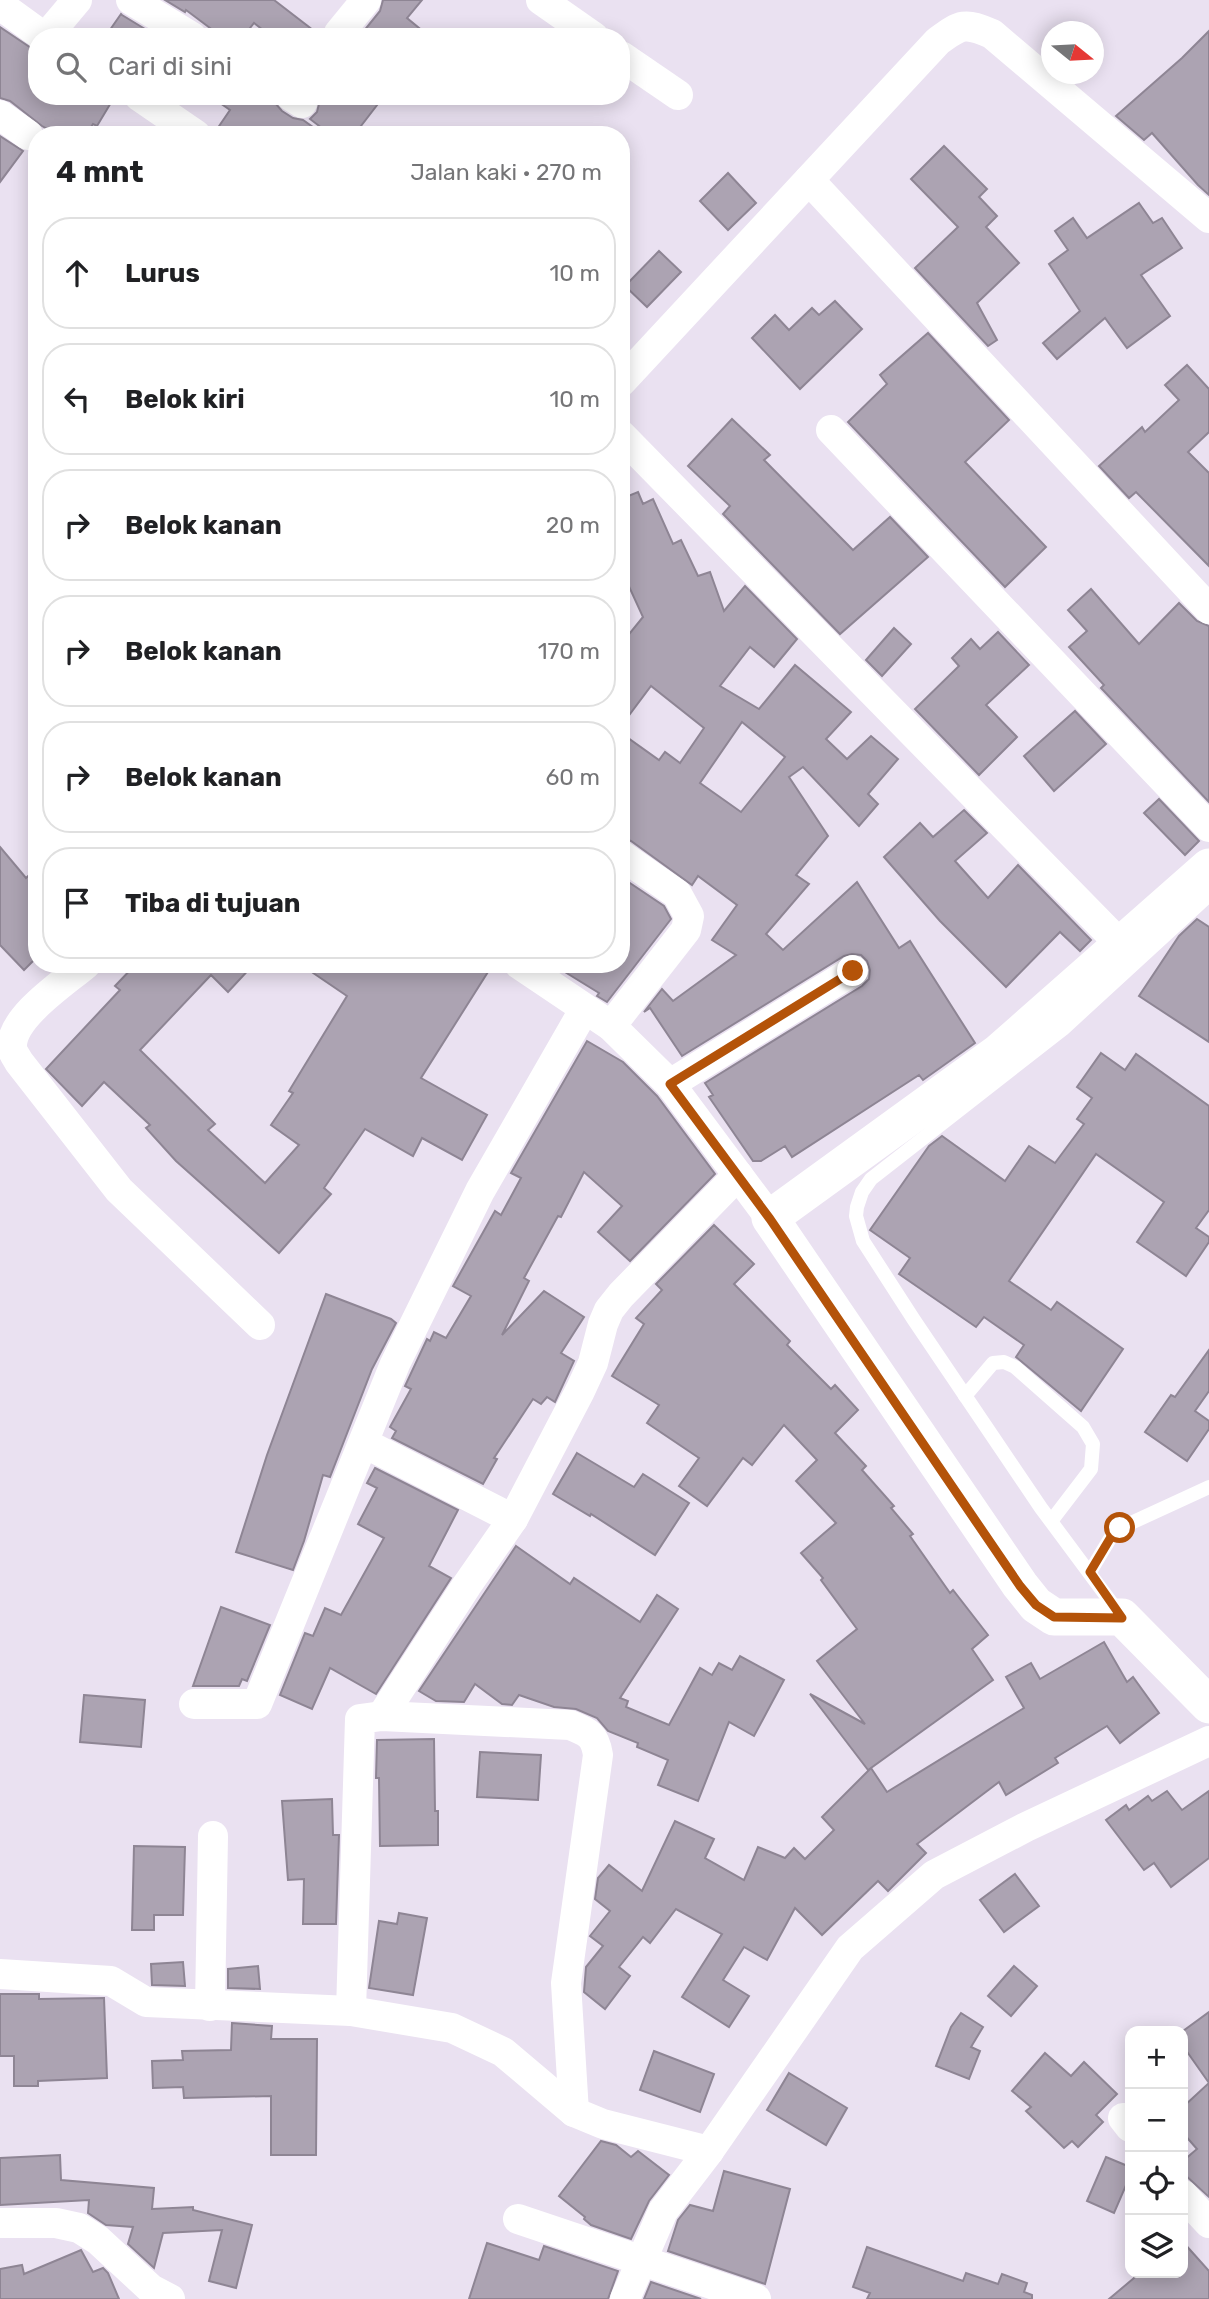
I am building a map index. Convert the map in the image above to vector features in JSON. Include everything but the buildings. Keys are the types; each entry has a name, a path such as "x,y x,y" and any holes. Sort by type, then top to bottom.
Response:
{"street":[{"path":"53,28 76,0"},
{"path":"131,0 177,28"},
{"path":"344,28 366,0"},
{"path":"541,0 581,28"},
{"path":"0,5 32,28"},
{"path":"630,372 938,41 957,27 975,27 992,34 1209,218"},
{"path":"630,61 678,95"},
{"path":"151,105 180,126"},
{"path":"0,115 28,135"},
{"path":"809,180 1209,609"},
{"path":"831,430 1209,827"},
{"path":"630,444 1121,945"},
{"path":"611,1027 686,930 689,916 677,894 630,861"},
{"path":"770,1219 999,1052 1209,867"},
{"path":"670,1084 853,971"},
{"path":"76,973 26,1016 16,1031 12,1048 19,1062 119,1191 260,1325"},
{"path":"532,973 611,1027 670,1084 770,1219 1020,1586 1036,1605 1054,1617 1122,1618 1209,1705"},
{"path":"194,1704 257,1704 395,1364 480,1191 584,1010"},
{"path":"382,1716 513,1519 593,1363 609,1310 738,1175"},
{"path":"364,1443 513,1519"},
{"path":"351,2011 360,1719 382,1716 570,1726 585,1731 596,1742 598,1755 566,1983 575,2112"},
{"path":"625,2299 663,2211 709,2151 850,1948 934,1875 1026,1827 1209,1741"},
{"path":"210,2006 213,1836"},
{"path":"0,1974 111,1981 146,2002 351,2011 452,2028 503,2052 575,2112 603,2124 709,2151"},
{"path":"1188,2200 1209,2223"},
{"path":"518,2219 756,2299"},
{"path":"0,2223 56,2223 79,2228 98,2240 151,2289 170,2299"}],"lane":[{"path":"1122,1618 1041,1508 965,1396 863,1241 856,1216 862,1192 871,1179 1063,1029 1209,895"},
{"path":"965,1396 993,1363 1004,1362 1015,1367 1083,1427 1093,1444 1091,1469 1052,1520"},
{"path":"1090,1572 1111,1537 1120,1528 1209,1488"}],"route":[{"path":"853,971 670,1084 770,1219 1020,1586 1036,1605 1054,1617 1122,1618 1090,1572 1111,1537 1120,1528"}]}
